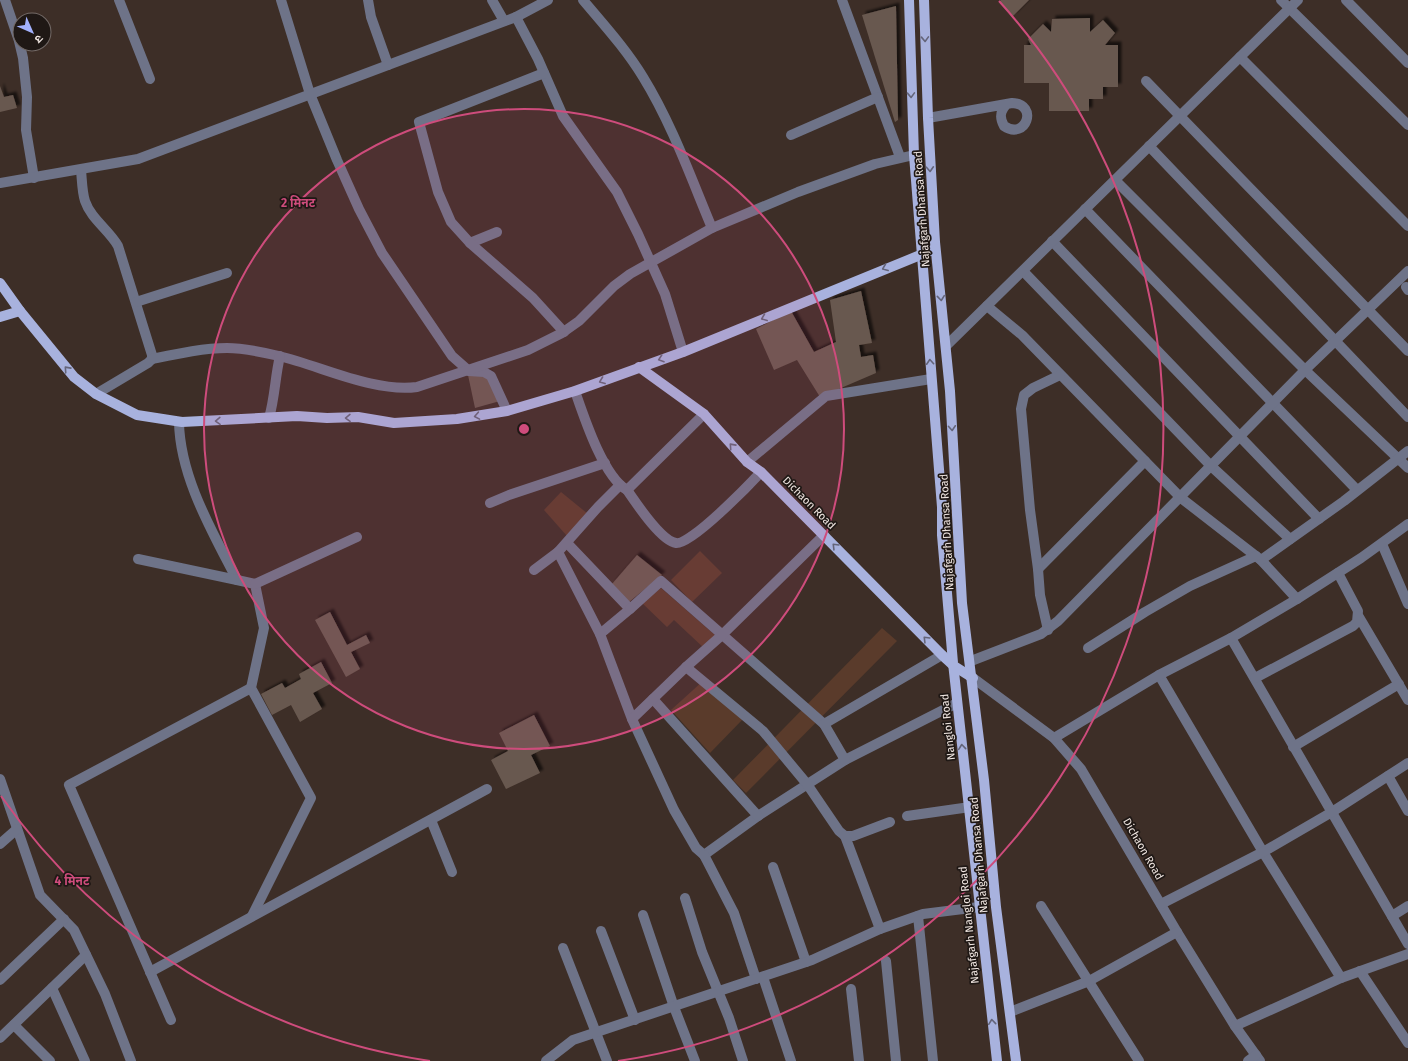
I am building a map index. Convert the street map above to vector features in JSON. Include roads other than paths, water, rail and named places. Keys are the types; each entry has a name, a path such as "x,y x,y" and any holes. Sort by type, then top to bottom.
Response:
{"main road":[{"name":"Nangloi Road","path":"909,0 914,155 921,254 957,703 966,786"},
{"name":"Najafgarh Dhansa Road","path":"924,0 928,118 935,249 946,346 957,500 962,603 973,678 996,907 1016,1061"},
{"path":"0,283 20,311 74,377 96,394 137,414 178,422 297,416 327,418 358,417 394,423 457,419 507,411 575,391 683,352 935,249"},
{"path":"0,316 20,311"},
{"name":"Dichaon Road","path":"639,367 704,414 747,462 761,472 942,655 954,666 973,678"},
{"name":"Najafgarh Nangloi Road","path":"966,786 970,807 979,907 997,1061"}],"street":[{"path":"5,0 19,41 24,64 27,97 26,130 34,178"},
{"path":"119,0 150,79"},
{"path":"281,0 310,94 337,160 382,253 452,356 468,371 484,372 492,376 507,411"},
{"path":"368,0 371,18 388,65"},
{"path":"492,0 504,21"},
{"path":"0,183 138,159 516,17 548,0"},
{"path":"583,0 618,42 644,79 671,131 712,228"},
{"path":"842,0 900,157"},
{"path":"1281,0 1408,125"},
{"path":"946,346 1298,0"},
{"path":"1346,0 1408,63"},
{"path":"516,17 564,116 617,192 651,260 674,320 683,352"},
{"path":"1240,56 1408,226"},
{"path":"544,73 419,122 441,198 451,222 470,243 533,298 564,332"},
{"path":"1146,81 1408,351"},
{"path":"791,135 878,97"},
{"path":"928,118 1007,104"},
{"path":"1149,146 1408,417"},
{"path":"96,394 152,359 227,348 252,350 280,356 371,383 404,389 417,387 528,350 564,332 580,321 614,286 651,260 712,228 843,175 900,157 914,155"},
{"path":"81,170 85,200 95,218 112,235 118,246 152,359"},
{"path":"1115,180 1305,370 1408,468"},
{"path":"1085,209 1272,404 1357,490"},
{"path":"470,243 497,232"},
{"path":"1052,241 1319,519"},
{"path":"1022,271 1211,466 1290,539"},
{"path":"970,661 1048,630 1181,498 1305,370 1408,271"},
{"path":"136,302 178,290 227,273"},
{"path":"987,306 1022,335 1181,498 1259,558 1297,599"},
{"path":"269,418 274,403 276,373 280,356"},
{"path":"1048,630 1040,595 1030,510 1021,408 1024,395 1034,388 1060,375"},
{"path":"747,462 826,396 931,379"},
{"path":"575,391 598,452 605,463 653,525 670,540 681,543 700,530 761,472"},
{"path":"534,570 558,552 624,487 704,414"},
{"path":"178,422 179,442 193,486 209,525 237,580"},
{"path":"1088,648 1144,612 1190,586 1259,558 1290,539 1319,519 1408,451"},
{"path":"1038,569 1145,461"},
{"path":"490,503 509,495 605,463"},
{"path":"1054,738 1159,675 1231,638 1297,599 1382,544 1408,524"},
{"path":"632,719 686,667 722,636 824,535"},
{"path":"138,559 255,584 357,537"},
{"path":"567,543 630,609"},
{"path":"1382,544 1408,604"},
{"path":"558,552 600,634 632,719 674,810 696,848 704,855 734,913 791,1061"},
{"path":"1338,573 1358,612 1359,617 1408,700"},
{"path":"600,634 661,581 824,724 845,760"},
{"path":"252,916 311,798 251,688 264,628 255,584"},
{"path":"1255,678 1353,626 1359,617"},
{"path":"1231,638 1408,944"},
{"path":"824,724 942,655"},
{"path":"686,667 762,731 807,784 839,831 845,836 880,929"},
{"path":"1159,675 1263,852 1341,978"},
{"name":"Dichaon Road","path":"973,678 1054,738 1073,759 1088,779 1177,932 1255,1059"},
{"path":"1293,747 1399,684"},
{"path":"171,1020 69,785 251,688"},
{"path":"653,699 758,816"},
{"path":"704,855 758,816 845,760 957,703"},
{"path":"1161,904 1263,852 1332,812 1408,764"},
{"path":"1388,776 1408,811"},
{"path":"1,785 40,895 74,930 105,994 129,1060"},
{"path":"150,972 487,789"},
{"path":"907,816 970,807"},
{"path":"431,820 452,872"},
{"path":"845,836 853,836 890,822"},
{"path":"0,844 16,829"},
{"path":"773,867 806,962"},
{"path":"685,898 702,952 729,1018 743,1061"},
{"path":"1041,906 1139,1061"},
{"path":"1392,916 1408,906"},
{"path":"546,1061 573,1040 806,962 880,929 918,916 979,907"},
{"path":"643,915 674,1007 695,1061"},
{"path":"918,916 933,1061"},
{"path":"0,979 64,919"},
{"path":"601,931 635,1020"},
{"path":"1010,1012 1089,981 1177,932"},
{"path":"563,948 607,1061"},
{"path":"1235,1026 1341,978 1408,954"},
{"path":"0,1038 86,955"},
{"path":"886,962 896,1061"},
{"path":"1360,971 1408,1043"},
{"path":"52,988 85,1061"},
{"path":"851,989 860,1061"},
{"path":"14,1025 50,1061"}]}
